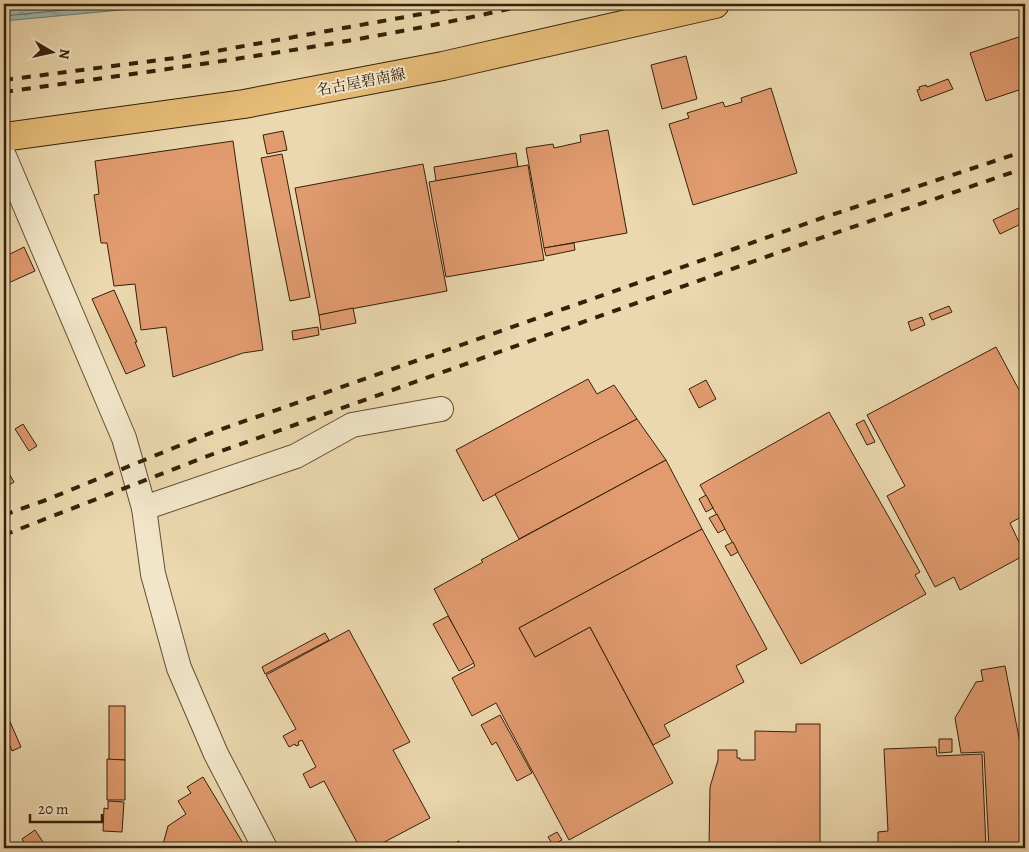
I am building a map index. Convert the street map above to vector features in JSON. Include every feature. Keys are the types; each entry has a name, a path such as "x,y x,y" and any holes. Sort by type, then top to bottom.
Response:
{"main road":[{"name":"名古屋碧南線","path":"4,137 254,102 443,66 715,4"}],"street":[{"path":"4,156 124,438 144,508 153,574 179,668 216,754 266,848"},
{"path":"144,508 296,456 352,424 441,409"}],"water":[{"path":"4,4 131,4 131,9 4,21"}],"building":[{"path":"1025,35 1025,88 986,101 970,53"},
{"path":"686,56 697,99 662,109 651,65"},
{"path":"948,79 953,89 921,101 917,90 920,89 919,87 926,85 927,87"},
{"path":"771,88 797,173 693,205 669,124 689,118 687,113 723,102 725,107 742,102 741,98"},
{"path":"608,130 627,233 544,248 526,148 553,144 554,148 581,142 580,135"},
{"path":"283,131 287,150 267,154 263,135"},
{"path":"233,141 263,350 243,353 173,377 166,327 141,330 135,284 114,286 107,243 101,243 94,195 99,194 95,161"},
{"path":"516,153 518,167 436,181 434,167"},
{"path":"282,154 310,297 290,301 261,158"},
{"path":"423,164 447,291 319,315 295,188"},
{"path":"528,165 544,260 446,277 429,182"},
{"path":"1025,205 1025,222 1000,234 993,220"},
{"path":"574,243 575,250 546,256 544,248"},
{"path":"24,247 35,271 4,285 4,257"},
{"path":"114,290 137,342 135,342 145,366 126,374 92,299"},
{"path":"949,306 952,312 932,320 929,314"},
{"path":"353,308 356,323 321,330 319,315"},
{"path":"922,317 925,325 911,331 908,322"},
{"path":"318,327 319,335 293,340 292,331"},
{"path":"996,347 1025,401 1025,515 1010,523 1025,555 960,590 954,577 935,587 887,496 905,486 867,415"},
{"path":"588,379 597,394 614,385 637,419 483,501 456,450"},
{"path":"706,380 716,399 699,408 689,389"},
{"path":"829,412 920,572 915,575 926,594 801,664 700,485"},
{"path":"637,419 666,460 519,539 495,494"},
{"path":"864,420 875,442 867,445 856,424"},
{"path":"23,424 37,446 29,451 15,429"},
{"path":"666,460 702,529 519,628 535,657 590,627 673,783 569,840 496,703 472,716 452,678 475,666 434,589 483,562 481,560"},
{"path":"4,465 14,482 4,488"},
{"path":"706,495 713,508 706,512 699,499"},
{"path":"717,514 725,529 718,533 709,518"},
{"path":"702,529 767,649 736,666 744,682 664,725 670,736 653,745 590,627 535,657 519,628"},
{"path":"733,542 738,552 731,556 725,546"},
{"path":"448,616 474,663 459,671 433,624"},
{"path":"349,630 410,742 393,750 430,818 373,848 360,848 324,781 310,788 303,774 316,767 302,740 298,742 299,745 296,746 295,744 289,747 283,736 296,729 266,675"},
{"path":"325,633 329,640 265,674 262,667"},
{"path":"1005,666 1021,748 1025,848 989,848 984,752 961,753 955,718 976,682 983,681 981,670"},
{"path":"109,706 125,706 125,760 109,760"},
{"path":"4,708 21,747 12,751 4,732"},
{"path":"500,715 532,773 517,781 496,742 492,745 481,725"},
{"path":"796,724 820,724 820,848 709,848 710,787 718,760 718,750 737,750 737,758 740,758 740,760 755,760 755,731 796,732"},
{"path":"939,739 952,739 952,752 939,753"},
{"path":"936,747 937,756 982,754 986,848 878,848 878,832 888,831 884,749"},
{"path":"107,759 125,760 125,800 107,800"},
{"path":"203,777 244,845 238,848 162,848 168,826 186,814 178,801 191,793 187,787"},
{"path":"108,801 124,802 122,832 103,831 104,808 108,809"},
{"path":"35,830 47,848 27,848 22,839"},
{"path":"557,832 562,840 553,845 548,837"},
{"path":"459,841 463,848 446,848"}],"railway":[{"path":"4,80 183,57 477,4"},
{"path":"4,92 334,43 465,19 530,4"},
{"path":"4,515 46,500 208,434 822,218 1025,151"},
{"path":"4,535 213,454 774,254 1025,168"}]}
